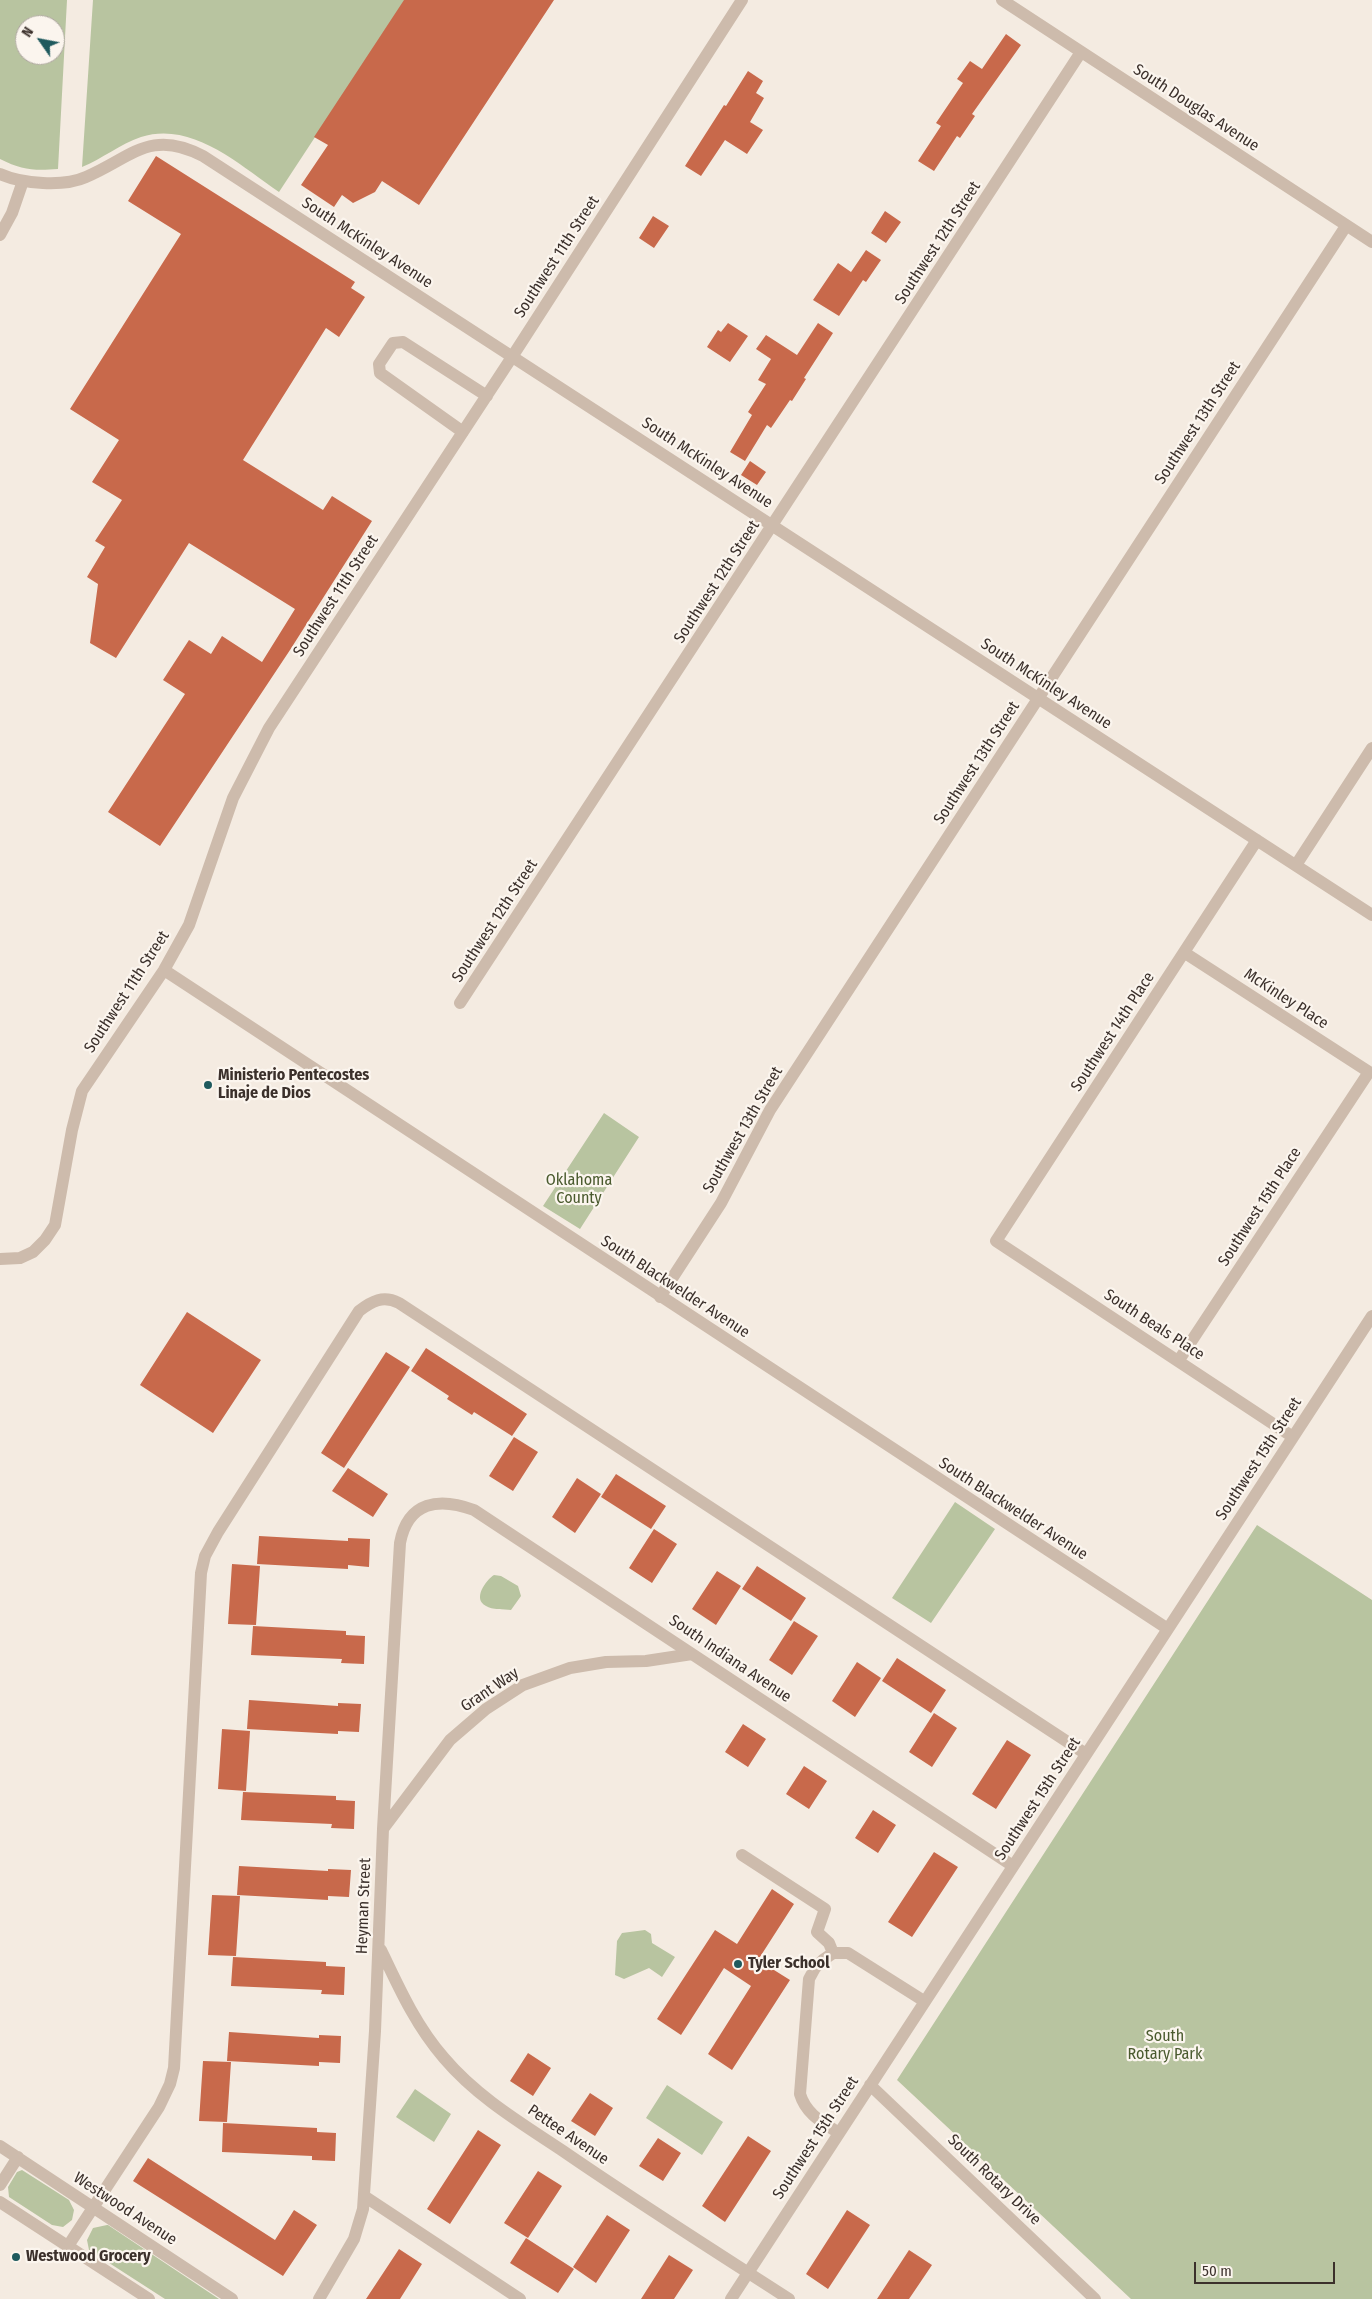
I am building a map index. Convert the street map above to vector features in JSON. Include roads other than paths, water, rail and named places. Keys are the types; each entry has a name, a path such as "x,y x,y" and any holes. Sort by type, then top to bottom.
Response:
{"street":[{"name":"Southwest 11th Street","path":"0,1259 20,1258 40,1247 55,1225 72,1130 82,1091 164,970 189,925 233,798 269,728 487,396 742,0"},
{"name":"South Douglas Avenue","path":"1002,0 1372,242"},
{"name":"Southwest 12th Street","path":"460,1003 1081,52"},
{"name":"South McKinley Avenue","path":"0,174 24,181 52,183 84,178 131,152 149,146 167,146 194,151 222,166 512,357 1372,915"},
{"path":"0,235 12,212 24,181"},
{"name":"Southwest 13th Street","path":"660,1297 725,1197 770,1110 1346,226"},
{"path":"463,432 380,373 379,364 393,343 403,342 487,396"},
{"path":"1296,865 1372,748"},
{"name":"Southwest 14th Place","path":"996,1241 1257,840"},
{"name":"McKinley Place","path":"1184,953 1369,1072"},
{"name":"South Blackwelder Avenue","path":"164,970 1168,1629"},
{"name":"Southwest 15th Place","path":"1179,1360 1369,1072"},
{"name":"South Beals Place","path":"996,1241 1293,1437"},
{"path":"68,2246 159,2107 170,2084 174,2068 201,1573 205,1556 218,1532 359,1311 378,1299 393,1300 399,1303 1086,1754"},
{"name":"Southwest 15th Street","path":"731,2299 1372,1316"},
{"name":"South Indiana Avenue","path":"421,1509 444,1502 474,1510 1013,1866"},
{"name":"Heyman Street","path":"319,2299 354,2239 360,2224 364,2196 379,1948 382,1829 400,1543 406,1526 421,1509"},
{"name":"Grant Way","path":"382,1829 450,1740 486,1709 523,1685 570,1668 606,1662 646,1661 692,1654"},
{"path":"742,1854 825,1909 817,1932 829,1943 833,1953"},
{"name":"Pettee Avenue","path":"379,1948 413,2015 430,2041 443,2058 478,2093 789,2299"},
{"path":"839,2133 809,2112 803,2105 800,2094 809,1979 815,1968 833,1953 848,1953 924,2002"},
{"name":"South Rotary Drive","path":"870,2086 1095,2299"},
{"name":"Westwood Avenue","path":"0,2146 232,2299"},
{"path":"0,2185 18,2157"},
{"path":"364,2196 520,2299"},
{"path":"0,2202 149,2299"}],"place":[{"name":"Ministerio Pentecostes Linaje de Dios","path":"208,1085"},
{"name":"Tyler School","path":"738,1964"},
{"name":"Westwood Grocery","path":"16,2257"}],"park label":[{"name":"Oklahoma County","path":"579,1190"},
{"name":"South Rotary Park","path":"1165,2046"}]}
